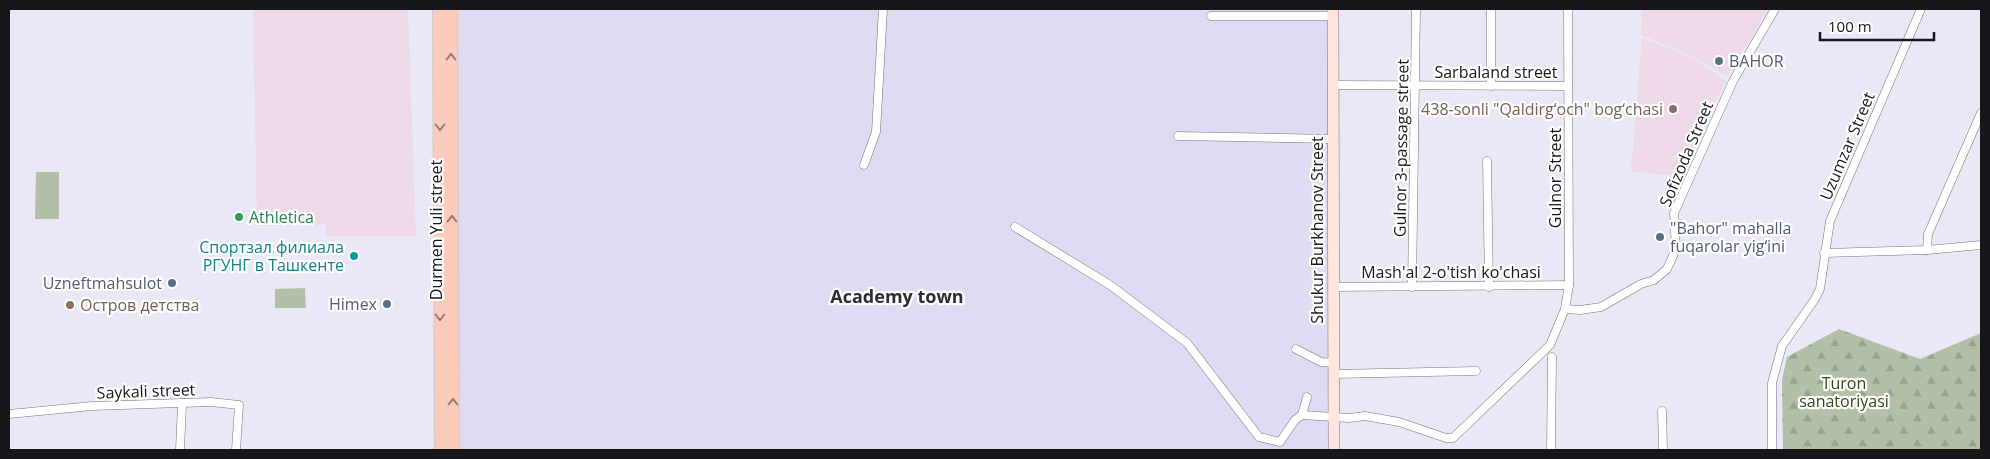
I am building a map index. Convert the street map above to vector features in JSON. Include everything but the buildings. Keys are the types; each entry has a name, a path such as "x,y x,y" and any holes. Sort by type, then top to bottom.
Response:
{"main road":[{"name":"Durmen Yuli street","path":"439,9 441,450"},
{"name":"Durmen Yuli street","path":"451,9 453,450"}],"street":[{"path":"864,165 876,132 883,9"},
{"name":"Gulnor 3-passage street","path":"1412,287 1416,9"},
{"path":"1491,9 1491,86"},
{"name":"Gulnor Street","path":"1334,417 1365,416 1400,422 1446,438 1453,438 1550,345 1565,309 1569,285 1568,9"},
{"name":"Sofizoda Street","path":"1565,309 1580,310 1601,307 1641,284 1654,280 1667,269 1676,249 1674,213 1733,81 1775,9"},
{"name":"Uzumzаr Street","path":"1772,450 1772,382 1782,346 1815,299 1822,278 1830,221 1921,9"},
{"path":"1211,16 1333,13"},
{"name":"Shukur Burkhanov Street","path":"1333,13 1334,450"},
{"name":"Sarbaland street","path":"1333,85 1568,86"},
{"path":"1927,250 1928,234 1981,114"},
{"path":"1178,136 1333,140"},
{"path":"1487,161 1489,287"},
{"path":"1015,227 1110,285 1187,343 1259,437 1280,442 1295,420 1302,415 1307,397"},
{"path":"1824,253 1927,250 1981,245"},
{"name":"Mash'al 2-o'tish ko'chasi","path":"1334,287 1569,285"},
{"path":"1296,349 1334,369 1476,371"},
{"path":"1551,450 1552,358"},
{"name":"Saykali street","path":"9,414 92,406 211,402 239,405 236,450"},
{"path":"180,450 182,404"},
{"path":"1662,411 1663,450"},
{"path":"1302,415 1334,417"}],"shaded area":[{"path":"253,9 408,9 416,236 326,236 326,224 257,226"},
{"path":"451,9 1333,9 1334,450 453,450"},
{"path":"1642,9 1769,9 1727,76 1691,56 1641,35"},
{"name":"438-sonli \"Qaldirg‘och\" bog‘chasi","path":"1642,38 1691,57 1726,81 1697,137 1684,177 1631,171"}],"green space":[{"path":"36,172 59,172 59,219 35,219"},
{"path":"305,288 306,308 275,308 275,289"},
{"name":"Turon sanatoriyasi","path":"1839,329 1920,359 1981,333 1981,450 1783,450 1782,380 1787,357"}],"place":[{"name":"BAHOR","path":"1719,61"},
{"name":"438-sonli \"Qaldirg‘och\" bog‘chasi","path":"1673,109"},
{"name":"Athletica","path":"239,217"},
{"name":"\"Bahor\" mahalla fuqarolar yig‘ini","path":"1660,237"},
{"name":"Спортзал филиала РГУНГ в Ташкенте","path":"354,256"},
{"name":"Uzneftmahsulot","path":"172,283"},
{"name":"Himex","path":"387,304"},
{"name":"Остров детства","path":"70,305"}],"district":[{"name":"Academy town","path":"897,296"}]}
